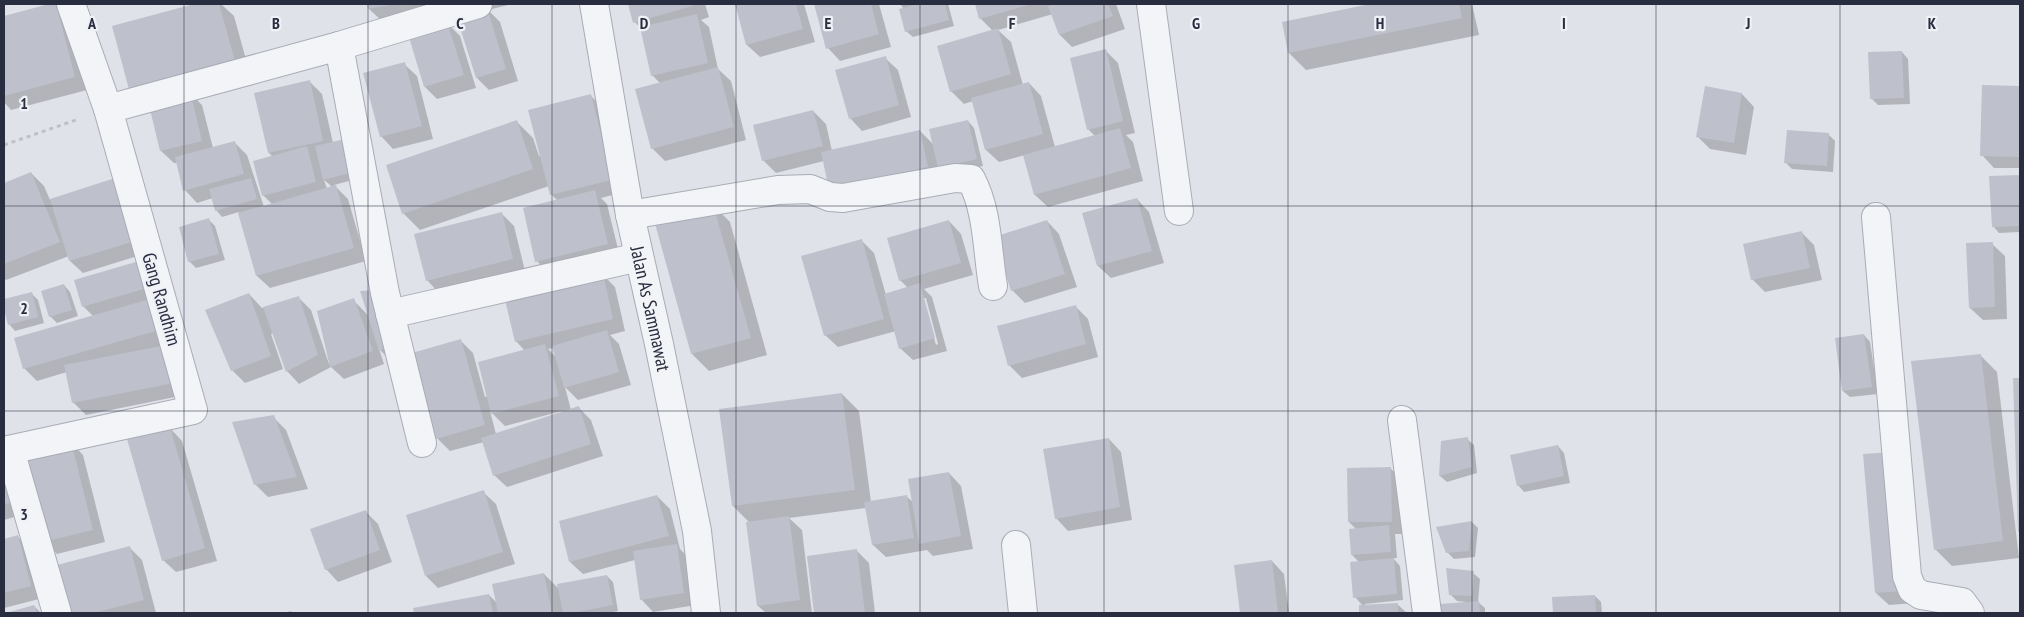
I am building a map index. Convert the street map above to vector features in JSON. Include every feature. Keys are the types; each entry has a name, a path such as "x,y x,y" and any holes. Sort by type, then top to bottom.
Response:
{"street":[{"name":"Gang Randhim","path":"7,450 193,410 108,109 71,4"},
{"path":"108,109 339,46 478,4"},
{"name":"Jalan As Sammawat","path":"594,4 630,215 679,438 695,522 706,613"},
{"path":"1151,4 1179,211"},
{"path":"339,46 390,314 422,443"},
{"path":"630,215 778,190 810,189 830,197 843,198 955,178 971,179 978,192 986,225 993,286"},
{"path":"1876,217 1907,576 1912,589 1921,596 1962,602 1970,613"},
{"path":"390,314 639,257"},
{"path":"1402,420 1427,613"},
{"path":"7,450 57,613"},
{"path":"1016,545 1023,613"}],"path":[{"path":"4,145 108,109"},
{"path":"288,613 295,613"}],"building":[{"path":"49,4 56,4 75,77 4,96 4,16"},
{"path":"194,4 219,4 237,68 131,97 112,26"},
{"path":"367,4 391,4 391,5 368,9"},
{"path":"628,4 699,4 633,23"},
{"path":"735,4 796,4 803,29 746,45"},
{"path":"814,4 871,4 879,34 826,49"},
{"path":"917,4 945,4 949,20 905,32 899,9"},
{"path":"975,4 1032,4 979,19"},
{"path":"1056,4 1108,4 1113,16 1059,35 1048,6"},
{"path":"1370,4 1459,4 1462,18 1288,53 1282,22"},
{"path":"487,8 506,69 476,78 457,18"},
{"path":"697,14 708,63 651,76 640,27"},
{"path":"447,22 464,75 424,87 408,34"},
{"path":"998,28 1011,74 950,92 937,46"},
{"path":"1106,49 1123,121 1087,130 1070,58"},
{"path":"1902,51 1904,98 1870,99 1868,52"},
{"path":"886,56 899,105 849,119 835,70"},
{"path":"405,62 422,126 380,137 363,73"},
{"path":"718,67 734,127 651,149 635,89"},
{"path":"310,80 323,141 268,153 254,93"},
{"path":"1029,82 1043,134 985,150 971,98"},
{"path":"1982,85 2020,86 2020,157 1980,156"},
{"path":"1705,86 1742,93 1734,143 1696,137"},
{"path":"190,91 202,141 160,151 148,101"},
{"path":"591,94 612,180 550,195 528,110"},
{"path":"813,110 823,146 762,161 753,125"},
{"path":"517,120 533,169 402,214 386,165"},
{"path":"968,120 977,159 938,168 929,129"},
{"path":"1120,128 1131,168 1034,195 1023,155"},
{"path":"920,130 928,167 829,190 821,152"},
{"path":"1787,130 1829,133 1827,166 1784,163"},
{"path":"349,138 358,171 323,180 315,146"},
{"path":"235,141 244,174 183,191 175,157"},
{"path":"307,146 316,182 262,196 253,161"},
{"path":"31,172 60,242 4,264 4,183"},
{"path":"2020,175 2020,226 1992,227 1989,176"},
{"path":"115,178 135,241 69,261 50,199"},
{"path":"251,178 257,199 215,211 209,189"},
{"path":"336,185 354,248 256,276 238,213"},
{"path":"595,190 608,244 535,262 523,208"},
{"path":"1137,198 1152,251 1097,266 1082,213"},
{"path":"713,204 751,338 691,354 654,220"},
{"path":"502,212 513,259 426,281 414,234"},
{"path":"209,218 219,254 188,262 179,227"},
{"path":"949,220 961,263 899,281 887,238"},
{"path":"1047,220 1065,274 1011,291 994,237"},
{"path":"1802,231 1810,268 1751,280 1743,244"},
{"path":"862,239 884,319 824,336 801,256"},
{"path":"1993,242 1995,307 1969,308 1966,243"},
{"path":"139,261 147,288 82,307 74,280"},
{"path":"603,273 613,319 515,342 504,296"},
{"path":"920,283 935,338 899,349 884,294"},
{"path":"64,284 72,310 49,317 41,291"},
{"path":"374,290 390,346 379,351 360,291"},
{"path":"32,292 38,317 8,325 4,309 4,299"},
{"path":"249,293 271,356 231,371 205,310"},
{"path":"299,296 318,355 286,372 263,307"},
{"path":"354,298 373,351 330,367 317,311"},
{"path":"150,299 159,330 23,369 14,338"},
{"path":"1076,305 1086,344 1008,366 997,326"},
{"path":"607,330 619,372 564,388 552,346"},
{"path":"1864,334 1872,387 1842,391 1835,338"},
{"path":"461,339 485,425 436,439 412,353"},
{"path":"545,344 559,396 491,414 478,362"},
{"path":"166,345 174,383 72,403 64,365"},
{"path":"1981,354 2003,541 1934,550 1911,361"},
{"path":"2013,378 2020,378 2020,532 2018,532"},
{"path":"842,393 855,490 732,506 719,409"},
{"path":"579,406 591,444 493,476 481,438"},
{"path":"274,415 297,477 254,485 232,422"},
{"path":"170,427 205,548 162,561 127,439"},
{"path":"1468,437 1472,467 1439,476 1441,441"},
{"path":"1109,438 1120,507 1055,519 1043,449"},
{"path":"71,441 93,530 43,542 21,453"},
{"path":"1558,445 1564,476 1517,486 1510,455"},
{"path":"1893,452 1904,591 1875,593 1863,454"},
{"path":"1391,467 1392,522 1348,522 1347,468"},
{"path":"949,472 961,536 919,544 908,479"},
{"path":"4,483 10,503 4,504"},
{"path":"484,490 503,552 425,576 406,515"},
{"path":"657,495 669,536 569,562 559,521"},
{"path":"907,495 914,538 872,545 864,502"},
{"path":"366,510 380,550 325,570 310,529"},
{"path":"789,516 800,600 757,606 746,522"},
{"path":"1472,521 1469,551 1446,553 1436,527"},
{"path":"1389,525 1391,552 1351,555 1349,529"},
{"path":"18,535 31,586 4,593 4,539"},
{"path":"677,544 684,593 640,600 633,551"},
{"path":"130,546 144,600 94,613 70,613 57,565"},
{"path":"857,549 865,613 814,613 807,556"},
{"path":"1394,558 1397,594 1353,598 1350,562"},
{"path":"1272,560 1278,613 1240,613 1234,565"},
{"path":"1446,568 1474,571 1472,596 1449,595"},
{"path":"544,573 552,613 498,613 492,584"},
{"path":"607,575 613,605 563,613 557,584"},
{"path":"489,594 493,613 414,613 413,608"},
{"path":"1595,595 1596,613 1553,613 1552,597"},
{"path":"1479,601 1480,613 1441,613 1440,604"},
{"path":"1398,603 1398,613 1359,613 1359,605"},
{"path":"34,605 37,613 6,613"}]}
